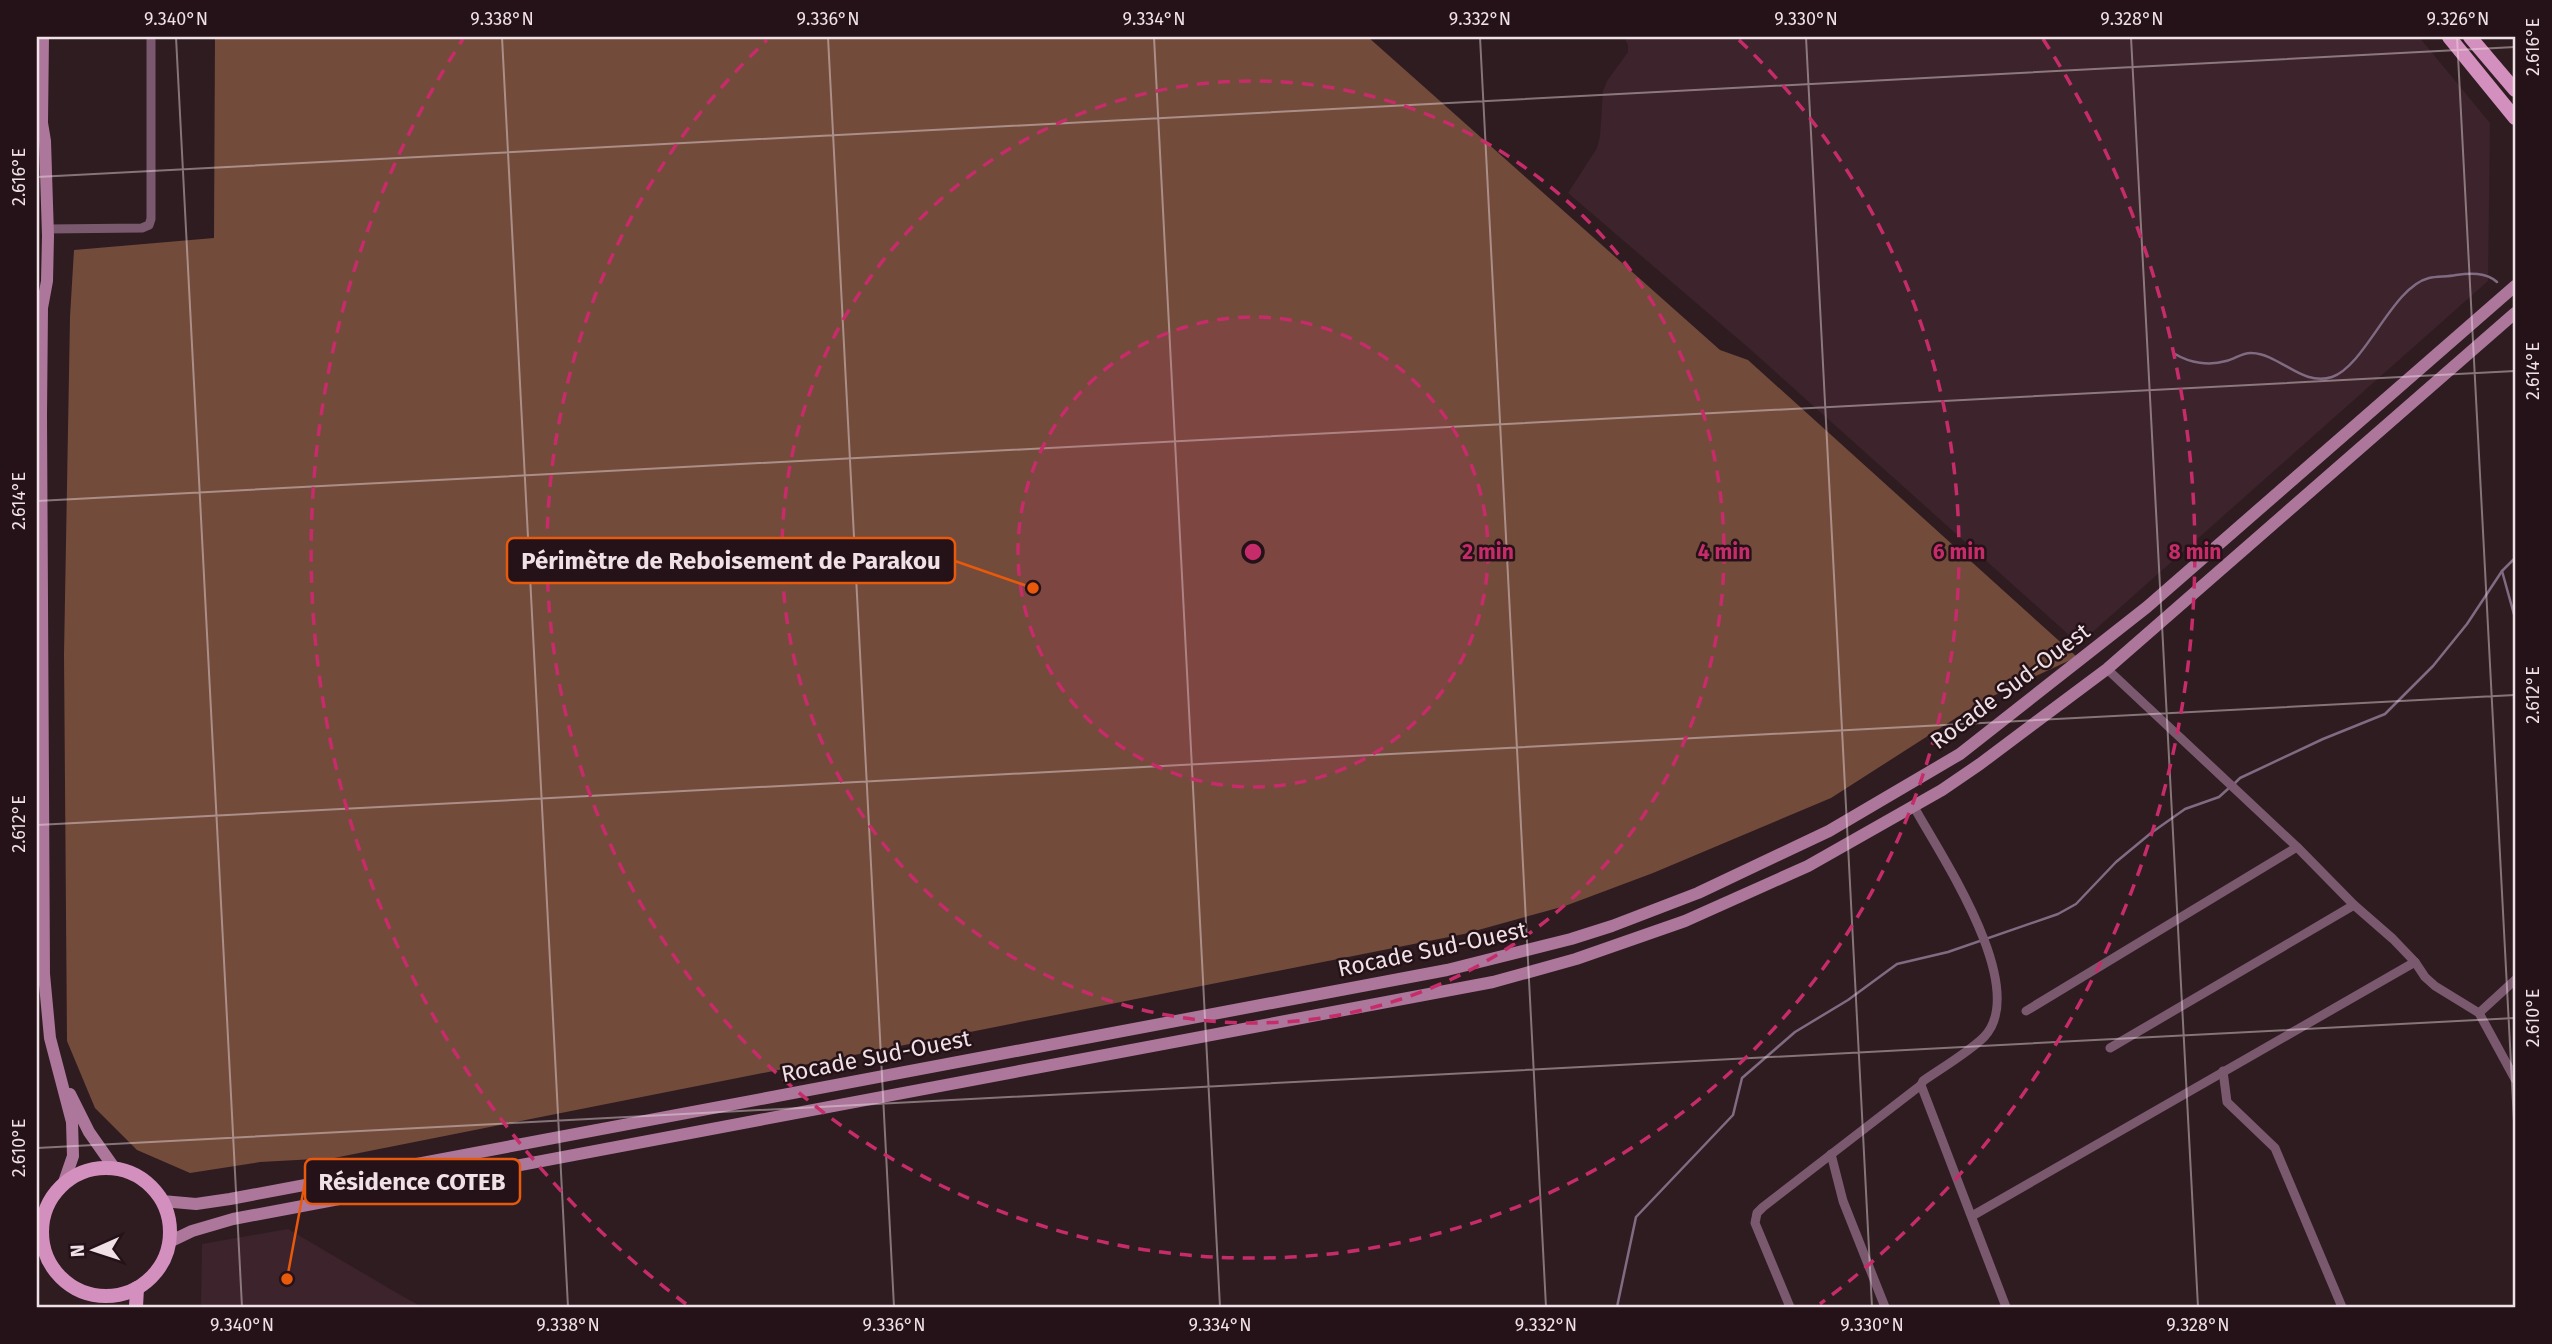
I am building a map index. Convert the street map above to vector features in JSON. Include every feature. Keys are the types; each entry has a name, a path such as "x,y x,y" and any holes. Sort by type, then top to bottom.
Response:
{"main road":[{"path":"2449,37 2515,118"},
{"path":"2470,37 2515,90"},
{"path":"41,39 48,233 47,281 42,308 39,417 41,840 45,996 50,1038 72,1122 74,1141 73,1156 63,1185"},
{"path":"37,142 42,122"},
{"path":"37,197 47,206"},
{"path":"37,245 48,233"},
{"path":"37,281 42,308"},
{"name":"Rocade Sud-Ouest","path":"162,1201 196,1203 230,1199 1447,970 1612,926 1698,892 1829,831 1960,754 2147,607 2515,286"},
{"name":"Rocade Sud-Ouest","path":"169,1242 192,1231 233,1219 1493,982 1587,956 1685,921 1808,866 1914,807 1980,764 2107,669 2515,313"},
{"path":"59,1072 89,1132 115,1169"},
{"path":"115,1169 139,1177 162,1201 168,1217 169,1242 158,1268 137,1288 116,1295 92,1294 78,1289 64,1280 42,1251 44,1203 63,1185 87,1171 115,1169"},
{"path":"136,1307 137,1288"},
{"path":"92,1294 102,1307"}],"street":[{"path":"48,233 142,228 149,225 151,37"},
{"path":"2107,669 2393,939 2425,977 2479,1013 2515,1079"},
{"path":"1790,1307 1755,1223 1758,1213 1923,1081 1985,1036 1993,1018 1997,981 1979,926 1914,807"},
{"path":"2026,1011 2297,847"},
{"path":"2110,1048 2354,905"},
{"path":"1972,1216 2415,962"},
{"path":"2479,1013 2515,980"},
{"path":"2223,1071 2227,1102 2275,1148 2342,1307"},
{"path":"1921,1085 2006,1307"},
{"path":"1831,1154 1843,1201 1885,1307"}],"shaded area":[{"path":"215,37 1368,37 1720,350 1748,360 2077,657 1984,700 1831,798 1653,873 1565,906 1464,934 334,1158 260,1162 190,1173 137,1150 95,1108 67,1041 64,655 70,317 74,250 214,238"},
{"path":"1624,37 2419,37 2490,123 2488,281 2079,644 1751,350 1568,193 1597,148 1603,91 1628,52"},
{"path":"288,1229 422,1307 201,1307 202,1244"}],"waterway":[{"path":"2175,354 2193,361 2213,363 2252,353 2272,359 2311,378 2332,377 2356,358 2391,310 2416,284 2429,278 2467,274 2483,275 2497,282"},
{"path":"2234,784 2240,778 2323,739 2385,714 2433,666 2467,624 2502,571 2515,558"},
{"path":"2502,571 2515,618"},
{"path":"1617,1307 1636,1217 1733,1115 1742,1078 1795,1032 1848,1000 1897,964 1948,952 2058,914 2076,904 2116,862 2151,833 2185,809 2219,797 2229,788"}],"place":[{"name":"Périmètre de Reboisement de Parakou","path":"1033,588"},
{"name":"Résidence COTEB","path":"287,1279"}]}
